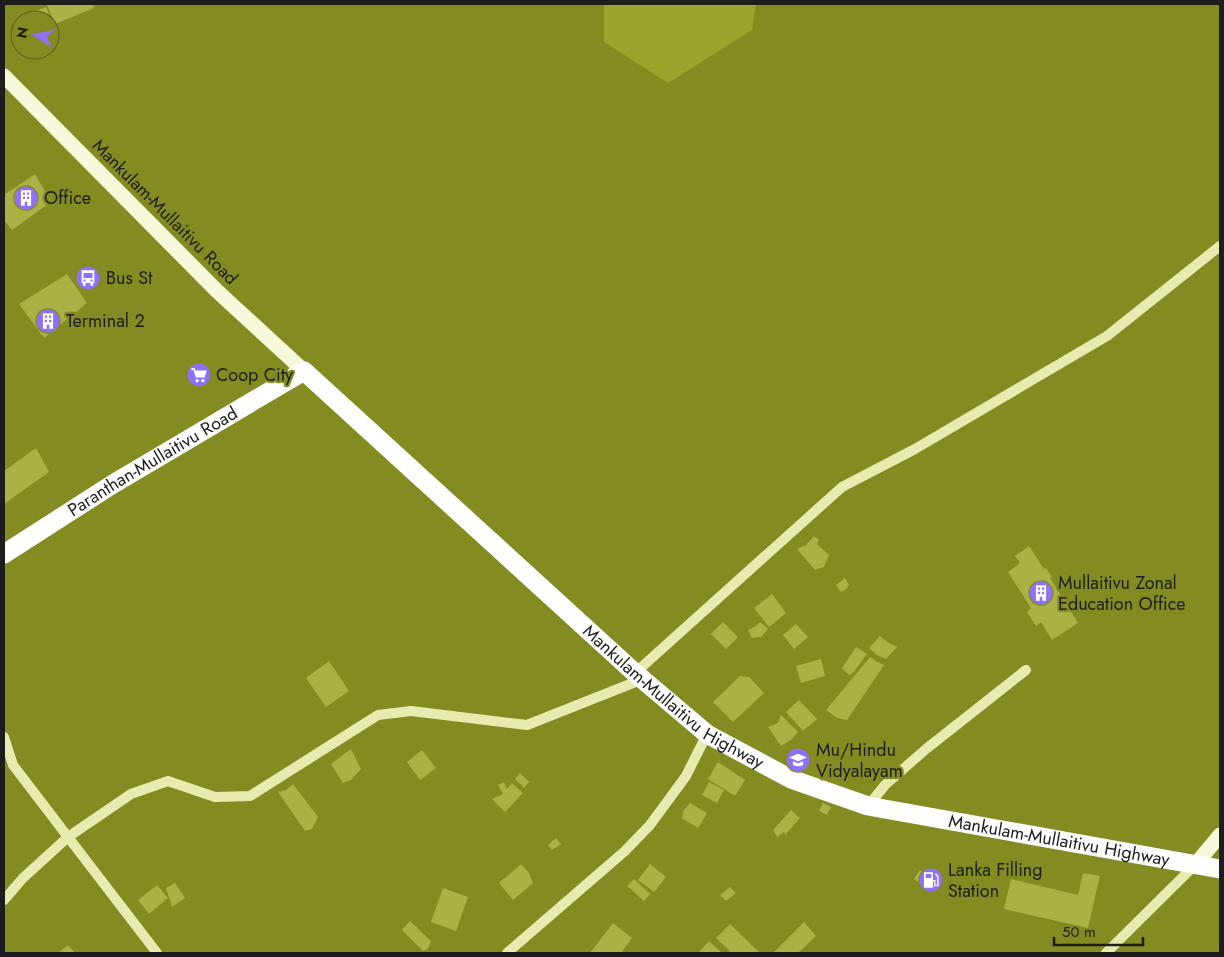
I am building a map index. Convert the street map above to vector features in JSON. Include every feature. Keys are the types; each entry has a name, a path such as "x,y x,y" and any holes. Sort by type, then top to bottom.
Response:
{"highway":[{"name":"Paranthan-Mullaitivu Road","path":"4,554 113,484 304,371"},
{"name":"Mankulam-Mullaitivu Highway","path":"304,371 639,676 707,734 791,779 868,806 1220,869"}],"street":[{"name":"Mankulam-Mullaitivu Road","path":"6,85 217,291 304,371"},
{"path":"4,900 23,878 68,838 131,794 168,781 215,797 250,796 378,716 410,711 527,725 639,676 842,487 915,449 1107,336 1220,246"},
{"path":"868,806 885,784 1026,670"},
{"path":"507,953 625,851 650,825 686,776 707,734"},
{"path":"4,737 13,765 157,953"},
{"path":"1106,953 1195,865 1220,835"}],"green space":[{"path":"604,4 756,4 752,30 668,83 604,42"}],"building":[{"path":"92,4 94,8 60,22 60,10 49,10 47,5"},
{"name":"Office","path":"35,174 51,202 12,230 4,220 4,195"},
{"name":"Terminal 2","path":"67,274 87,303 44,338 19,304"},
{"path":"36,448 49,472 4,504 4,471"},
{"path":"814,536 819,540 817,544 829,555 824,567 815,570 797,549 806,545"},
{"name":"Mullaitivu Zonal Education Office","path":"1029,546 1044,569 1046,568 1052,577 1050,578 1078,623 1052,640 1041,622 1036,626 1027,612 1031,608 1008,572 1020,563 1015,556"},
{"path":"845,578 849,585 841,592 836,585"},
{"path":"772,594 786,613 769,627 754,608"},
{"path":"723,622 738,637 726,649 711,634"},
{"path":"760,622 768,629 761,637 752,638 748,630"},
{"path":"796,624 808,637 794,649 783,635"},
{"path":"880,636 897,647 886,659 877,655 869,648"},
{"path":"856,647 867,654 853,673 849,675 842,668"},
{"path":"870,657 884,665 847,720 837,718 826,710"},
{"path":"821,659 825,676 801,683 796,666"},
{"path":"329,661 349,691 326,707 306,678"},
{"path":"740,676 749,677 764,693 733,722 713,702"},
{"path":"799,700 817,719 803,731 786,712"},
{"path":"781,715 798,732 791,740 781,746 768,727 778,723"},
{"path":"351,749 361,769 351,780 343,783 331,764"},
{"path":"422,750 436,768 420,780 407,762"},
{"path":"718,762 745,780 735,796 708,779"},
{"path":"520,773 529,782 524,788 515,779"},
{"path":"504,782 507,789 512,783 523,793 505,812 492,799 503,794 498,785"},
{"path":"709,782 724,790 717,803 702,795"},
{"path":"293,784 318,817 312,829 305,831 278,792 286,790"},
{"path":"690,803 707,813 698,828 682,818 684,810"},
{"path":"823,803 831,807 827,815 819,811"},
{"path":"791,810 800,818 785,835 784,832 777,837 773,830"},
{"path":"556,838 561,844 552,850 548,845"},
{"path":"521,864 529,873 533,883 513,900 499,883"},
{"path":"650,864 666,877 654,892 638,880"},
{"path":"920,870 939,882 934,891 914,879"},
{"path":"1083,873 1100,876 1088,928 1004,909 1011,879 1078,895"},
{"path":"634,879 650,894 644,901 627,886"},
{"path":"175,883 185,898 172,907 166,888"},
{"path":"157,885 168,898 149,914 138,900"},
{"path":"730,887 736,893 726,901 720,895"},
{"path":"443,888 468,897 456,931 431,922"},
{"path":"410,921 431,941 428,949 423,951 402,930"},
{"path":"804,922 816,936 798,953 775,953 774,952"},
{"path":"613,923 632,938 621,953 590,953"},
{"path":"730,924 760,953 732,953 716,938"},
{"path":"709,941 722,953 698,953"},
{"path":"68,945 75,953 58,953"}],"place":[{"name":"Office","path":"26,198"},
{"name":"Bus St","path":"88,278"},
{"name":"Terminal 2","path":"48,321"},
{"name":"Coop City","path":"199,375"},
{"name":"Mullaitivu Zonal Education Office","path":"1041,593"},
{"name":"Mu/Hindu Vidyalayam","path":"798,760"},
{"name":"Lanka Filling Station","path":"931,880"}]}
